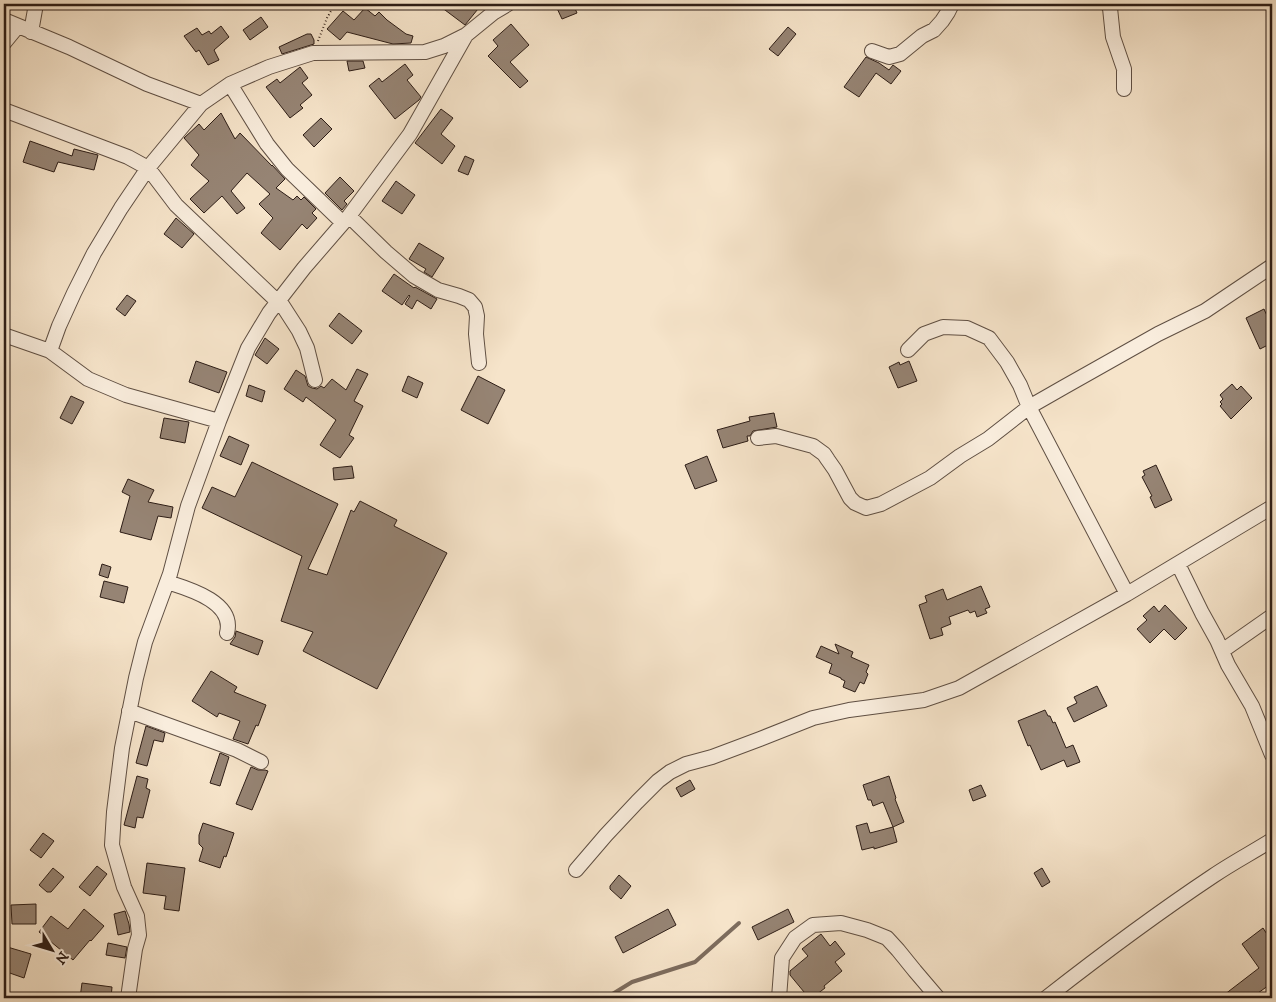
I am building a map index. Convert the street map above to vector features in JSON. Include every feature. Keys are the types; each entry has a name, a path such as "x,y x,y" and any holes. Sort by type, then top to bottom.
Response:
{"street":[{"path":"31,32 36,4"},
{"path":"50,351 66,310 94,253 121,208 148,168 201,104 230,84 269,67 313,53 425,52 444,46 466,35 508,4"},
{"path":"872,51 889,57 900,54 922,36 934,30 952,4"},
{"path":"1107,4 1110,8 1113,37 1124,69 1124,89"},
{"path":"4,20 69,47 147,84 201,104"},
{"path":"4,43 18,26"},
{"path":"128,998 135,949 139,935 137,916 124,887 112,845 114,812 122,748 136,678 145,642 167,582 188,506 248,348 278,301 346,220 410,134 466,35"},
{"path":"230,84 267,144 287,169 414,276 438,290 469,300 475,307 477,316 476,334 479,363"},
{"path":"4,110 119,154 148,168 176,205 278,301 299,331 315,380"},
{"path":"758,438 776,436 813,446 824,454 850,498 855,503 866,508 881,504 930,478 960,456 988,439 1029,407 1205,311 1272,266"},
{"path":"908,350 924,334 943,326 967,328 989,338 1007,362 1020,385 1029,407 1127,594"},
{"path":"5,340 50,351 88,379 126,396 219,421"},
{"path":"576,870 637,802 670,772 686,764 760,739 813,718 849,710 924,700 959,688 1127,594 1272,507"},
{"path":"1178,564 1228,665 1252,706 1272,756"},
{"path":"167,582 189,589 217,605 226,616 229,626 227,633"},
{"path":"1222,651 1272,616"},
{"path":"129,711 237,750 261,762"},
{"path":"1046,998 1100,956 1214,875 1272,840"},
{"path":"779,998 782,958 795,938 813,925 841,923 887,938 938,998"}],"path":[{"path":"313,53 327,18 335,4"}],"building":[{"path":"437,4 482,4 465,25"},
{"path":"555,4 573,4 577,13 562,19"},
{"path":"365,8 375,16 379,12 406,34 413,36 411,43 393,44 347,32 340,40 327,29 343,11 354,20"},
{"path":"261,17 268,27 250,40 243,30"},
{"path":"511,24 529,45 510,62 528,81 520,88 488,56 498,46 493,40"},
{"path":"221,26 229,37 214,50 219,60 208,65 199,50 196,52 184,36 197,28 202,35 209,31 211,34"},
{"path":"788,27 796,34 778,56 769,49"},
{"path":"307,34 311,34 314,44 282,54 279,47"},
{"path":"866,57 889,70 893,65 901,71 891,84 876,73 859,97 844,87"},
{"path":"347,61 363,61 365,68 349,71"},
{"path":"405,64 413,75 407,80 421,97 395,119 369,86 379,78 382,82"},
{"path":"300,67 308,78 302,83 312,95 300,105 303,108 290,118 266,87 277,79 280,83"},
{"path":"441,109 453,118 441,134 455,146 442,164 415,143"},
{"path":"221,113 235,139 240,133 285,179 276,188 293,200 297,196 301,200 304,197 316,209 312,213 317,218 307,229 302,224 280,250 261,233 273,218 259,204 270,194 247,173 231,191 245,208 237,214 222,196 204,213 190,199 209,181 191,165 199,155 184,138 199,124 204,130"},
{"path":"321,118 332,129 314,147 303,135"},
{"path":"30,141 72,156 74,149 98,155 94,170 58,162 54,172 23,162"},
{"path":"465,156 474,160 468,175 458,171"},
{"path":"340,177 354,191 344,201 347,204 342,210 325,193"},
{"path":"396,181 415,195 402,214 382,201"},
{"path":"176,218 194,234 182,248 164,234"},
{"path":"419,243 444,258 432,277 424,272 426,269 409,259"},
{"path":"394,274 414,288 437,299 431,309 417,300 412,309 405,304 409,295 402,305 382,291"},
{"path":"127,295 136,301 125,316 116,309"},
{"path":"1264,309 1268,318 1272,317 1272,343 1260,349 1246,318"},
{"path":"339,313 362,331 352,344 329,326"},
{"path":"265,338 279,349 267,364 255,355"},
{"path":"196,361 227,372 219,393 189,382"},
{"path":"909,361 917,381 898,388 889,367 899,362 900,365"},
{"path":"357,369 368,374 354,401 363,406 349,435 354,438 340,458 320,445 336,420 306,397 303,402 284,389 296,370 305,376 308,386 312,388 317,389 321,386 324,388 332,379 346,390"},
{"path":"408,376 423,383 417,398 402,391"},
{"path":"478,376 505,390 488,424 461,410"},
{"path":"1232,384 1237,390 1241,386 1252,398 1231,419 1220,406 1222,404 1220,402 1223,399 1220,395"},
{"path":"249,385 265,391 262,402 246,396"},
{"path":"71,396 84,402 72,424 60,418"},
{"path":"774,413 777,427 753,431 750,436 747,436 748,441 723,448 717,430 750,421 749,417"},
{"path":"164,418 189,422 185,443 160,438"},
{"path":"229,436 249,445 241,465 220,456"},
{"path":"707,456 717,481 695,489 685,465"},
{"path":"252,462 338,504 308,569 327,575 351,510 354,512 360,501 397,520 394,526 447,553 377,689 303,651 313,632 281,621 302,556 202,508 212,487 235,497"},
{"path":"1156,465 1172,500 1155,508 1150,497 1152,496 1142,477 1145,475 1143,471"},
{"path":"352,466 354,478 334,480 333,468"},
{"path":"128,479 154,490 148,502 173,507 171,518 158,516 151,540 120,532 130,496 122,492"},
{"path":"102,564 111,567 108,578 99,575"},
{"path":"104,581 128,587 124,603 100,597"},
{"path":"981,586 990,607 985,609 987,613 977,617 975,611 970,613 968,610 949,617 951,624 941,628 943,635 930,639 919,605 927,602 925,596 943,589 947,600"},
{"path":"1165,605 1187,628 1175,640 1164,629 1150,643 1137,629 1147,620 1143,616 1154,606 1159,612"},
{"path":"236,631 263,641 258,655 230,644 235,637"},
{"path":"835,644 853,652 851,657 869,665 864,684 860,682 855,692 843,687 845,681 841,678 829,673 832,664 816,657 821,646 839,654"},
{"path":"211,671 237,687 234,692 266,705 258,726 256,725 248,744 233,739 240,721 219,713 217,717 192,701"},
{"path":"1097,686 1107,706 1074,722 1067,708 1077,703 1074,697"},
{"path":"1045,710 1053,723 1055,722 1066,748 1073,745 1080,762 1067,767 1064,760 1041,770 1030,745 1028,746 1018,721"},
{"path":"146,726 165,733 163,742 154,740 147,766 136,763"},
{"path":"220,753 229,757 220,786 210,783"},
{"path":"251,767 268,771 252,810 236,804"},
{"path":"137,776 148,779 146,788 150,790 143,818 137,817 135,828 124,825"},
{"path":"889,776 904,822 893,827 883,802 873,806 871,800 868,800 863,785"},
{"path":"690,780 695,789 681,797 676,788"},
{"path":"981,785 986,796 973,801 969,790"},
{"path":"203,823 234,833 220,868 199,861 203,848 199,844 199,835"},
{"path":"867,823 870,833 893,827 897,842 874,849 874,847 862,850 856,826"},
{"path":"43,833 54,841 41,858 30,850"},
{"path":"147,863 185,868 179,911 164,909 166,896 143,893"},
{"path":"97,866 107,874 90,896 79,887"},
{"path":"53,868 64,877 51,892 47,892 39,885"},
{"path":"1042,868 1050,882 1042,887 1034,873"},
{"path":"619,875 631,886 621,899 610,889 610,886"},
{"path":"36,904 36,924 12,924 11,905"},
{"path":"84,909 104,926 73,960 39,932 51,916 68,929"},
{"path":"668,909 676,925 623,953 615,937"},
{"path":"788,909 794,922 758,940 752,927"},
{"path":"125,911 130,932 118,935 114,914"},
{"path":"1263,928 1272,942 1272,983 1251,998 1220,998 1259,968 1242,944"},
{"path":"821,934 830,946 835,941 845,954 835,962 842,971 824,986 825,988 812,998 809,998 790,975 790,971 808,956 802,949"},
{"path":"108,943 127,947 125,958 106,955"},
{"path":"4,946 31,954 24,978 4,971"},
{"path":"82,983 112,987 111,998 80,998"}],"waterway":[{"path":"606,998 632,982 695,962 739,923"}]}
